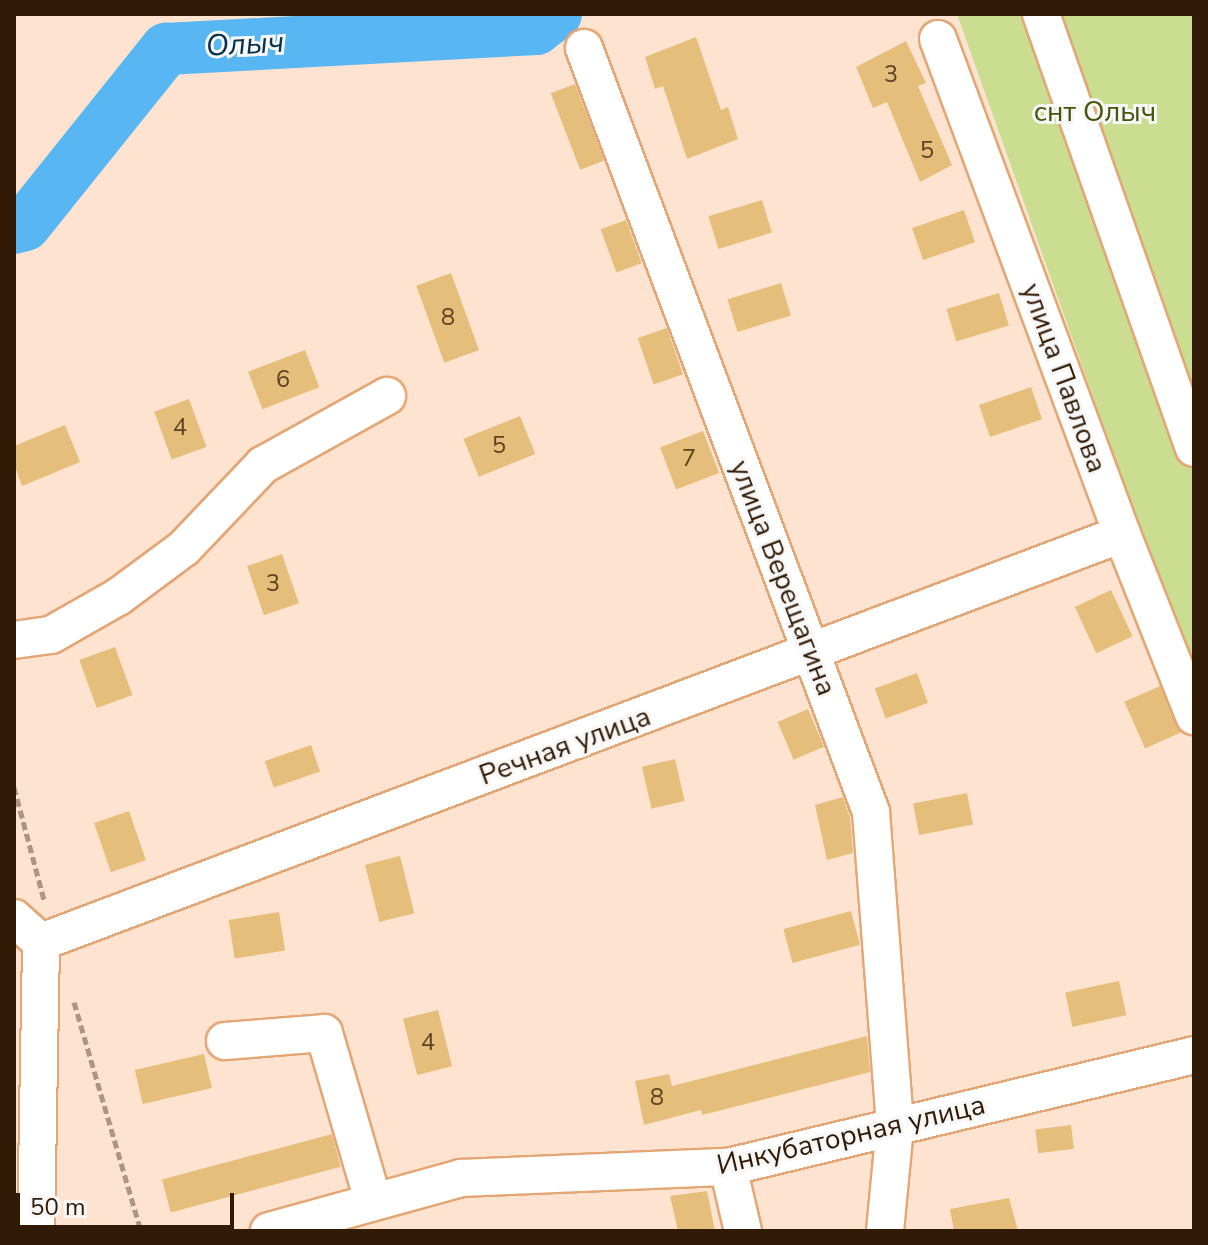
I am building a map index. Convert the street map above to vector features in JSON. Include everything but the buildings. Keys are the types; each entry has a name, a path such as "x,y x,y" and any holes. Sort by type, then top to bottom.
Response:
{"street":[{"path":"1041,14 1194,448"},
{"name":"улица Павлова","path":"938,39 1122,534 1194,716"},
{"name":"улица Верещагина","path":"584,48 871,812 895,1127 885,1231"},
{"path":"14,640 51,635 118,597 184,548 263,465 387,396"},
{"name":"Речная улица","path":"48,939 812,654 1122,534"},
{"path":"14,918 48,939 36,1231"},
{"path":"225,1041 324,1033 373,1201"},
{"name":"Инкубаторная улица","path":"269,1231 461,1178 728,1167 1194,1055"},
{"path":"728,1167 743,1231"}],"path":[{"path":"14,787 48,939"},
{"path":"72,996 141,1231"}],"green space":[{"name":"снт Олыч","path":"957,14 1194,14 1194,681"}],"waterway":[{"name":"Олыч","path":"14,228 25,225 166,49 536,29 556,14"}]}
